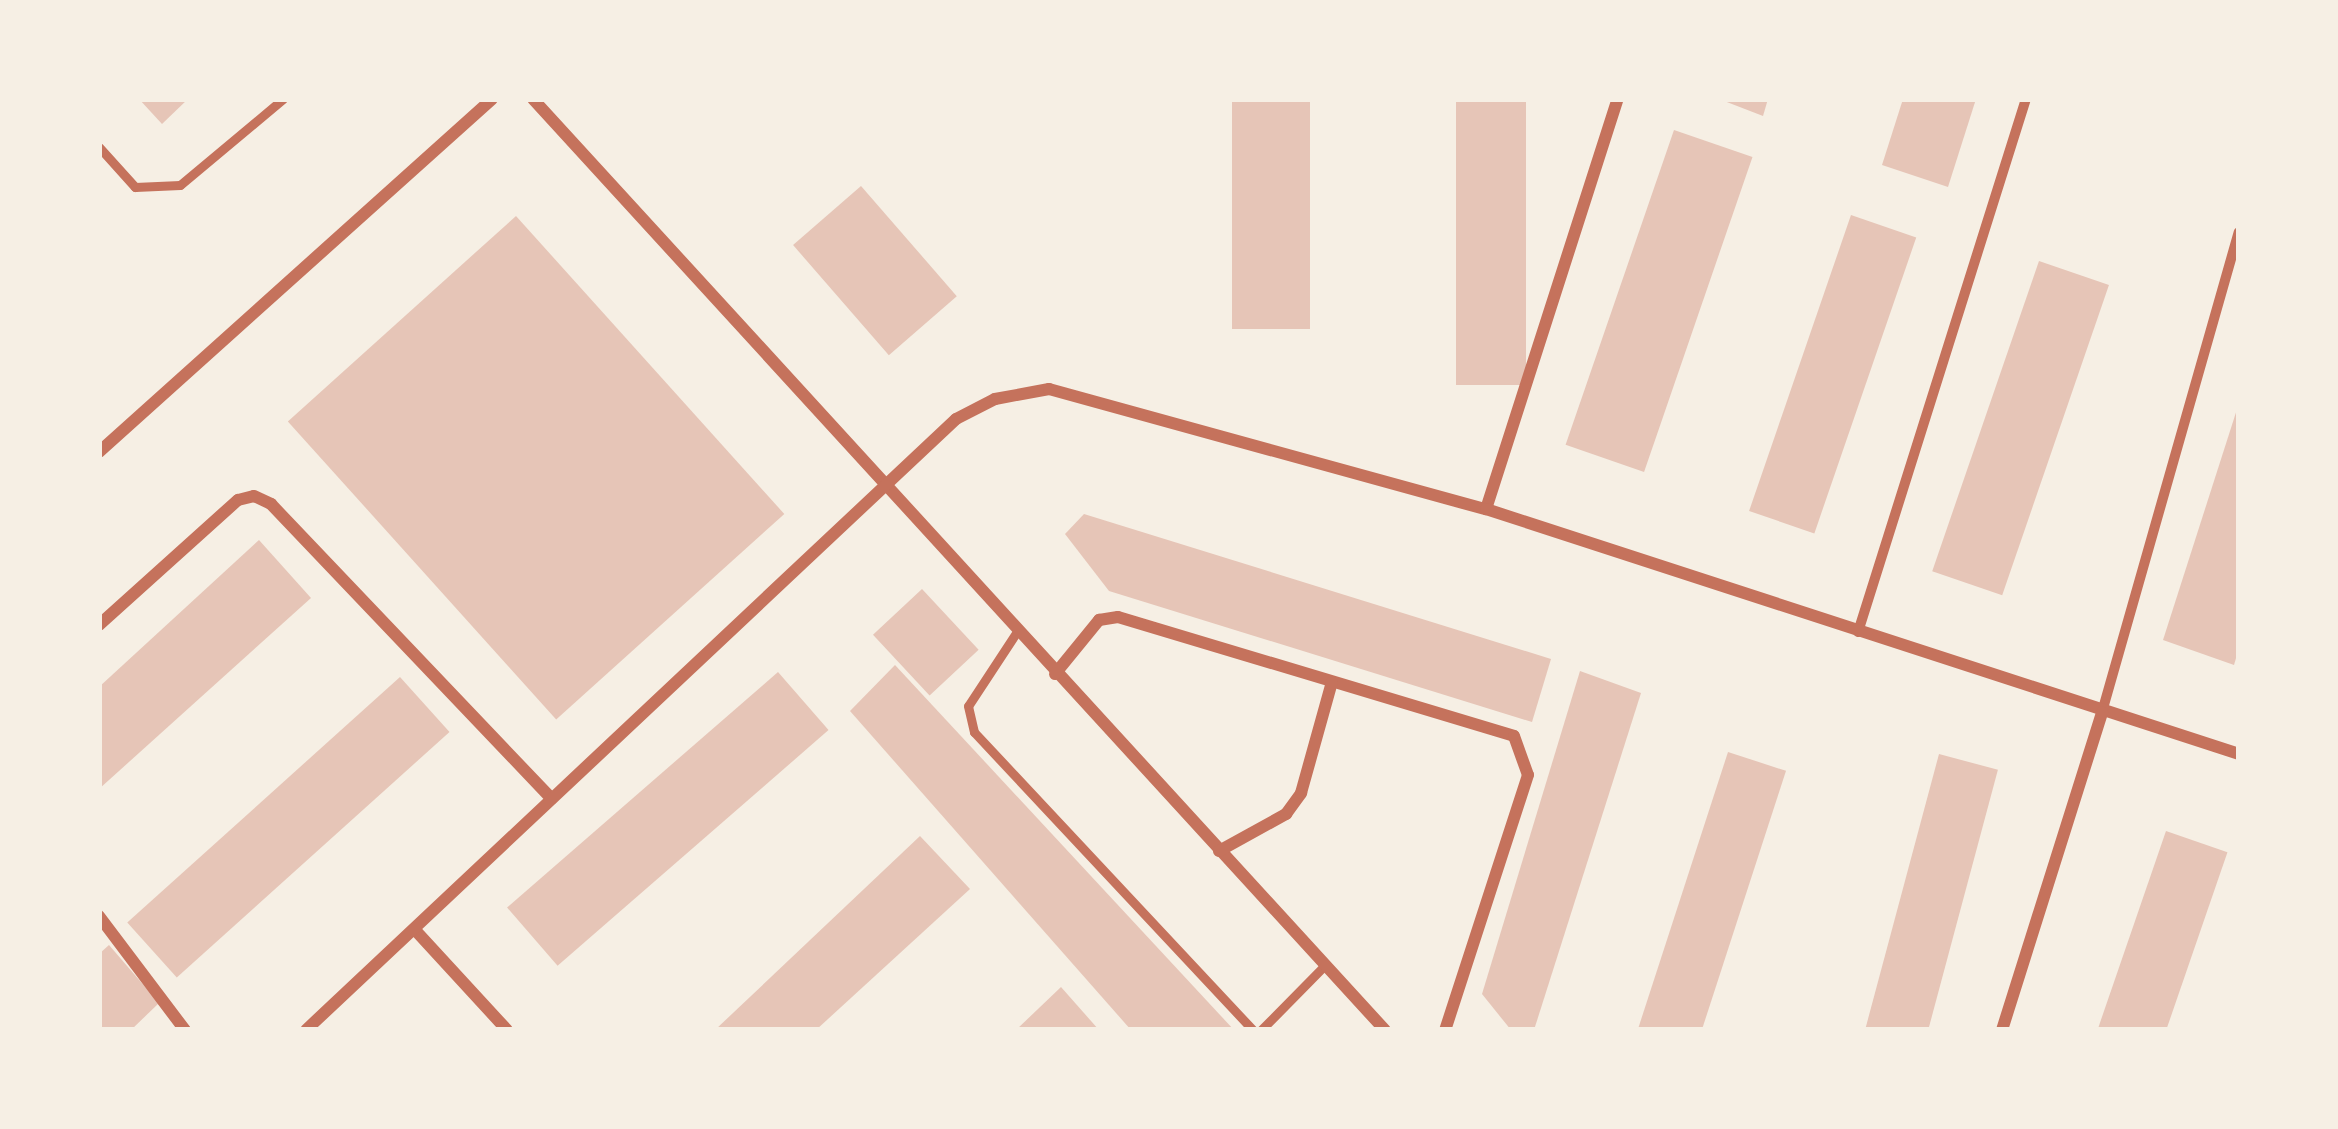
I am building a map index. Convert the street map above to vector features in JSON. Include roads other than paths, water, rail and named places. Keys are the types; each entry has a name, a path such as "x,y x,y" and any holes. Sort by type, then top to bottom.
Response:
{"street":[{"path":"99,452 492,99"},
{"path":"533,99 880,485 1385,1030"},
{"path":"1486,509 1618,99"},
{"path":"1858,632 2026,99"},
{"path":"2002,1030 2102,712 2239,232"},
{"path":"306,1030 416,931 880,485 956,419 994,399 1049,389 1486,509 2239,754"},
{"path":"99,626 238,500 254,496 271,504 552,799"},
{"path":"1055,674 1099,620 1118,617 1514,736 1526,756 1528,775 1444,1030"},
{"path":"1219,850 1286,814 1301,793 1332,682"},
{"path":"99,916 185,1030"},
{"path":"416,931 507,1030"}],"lane":[{"path":"99,147 135,187 180,185 283,99"},
{"path":"1016,633 968,706 974,732 1257,1030 1325,965"}]}
